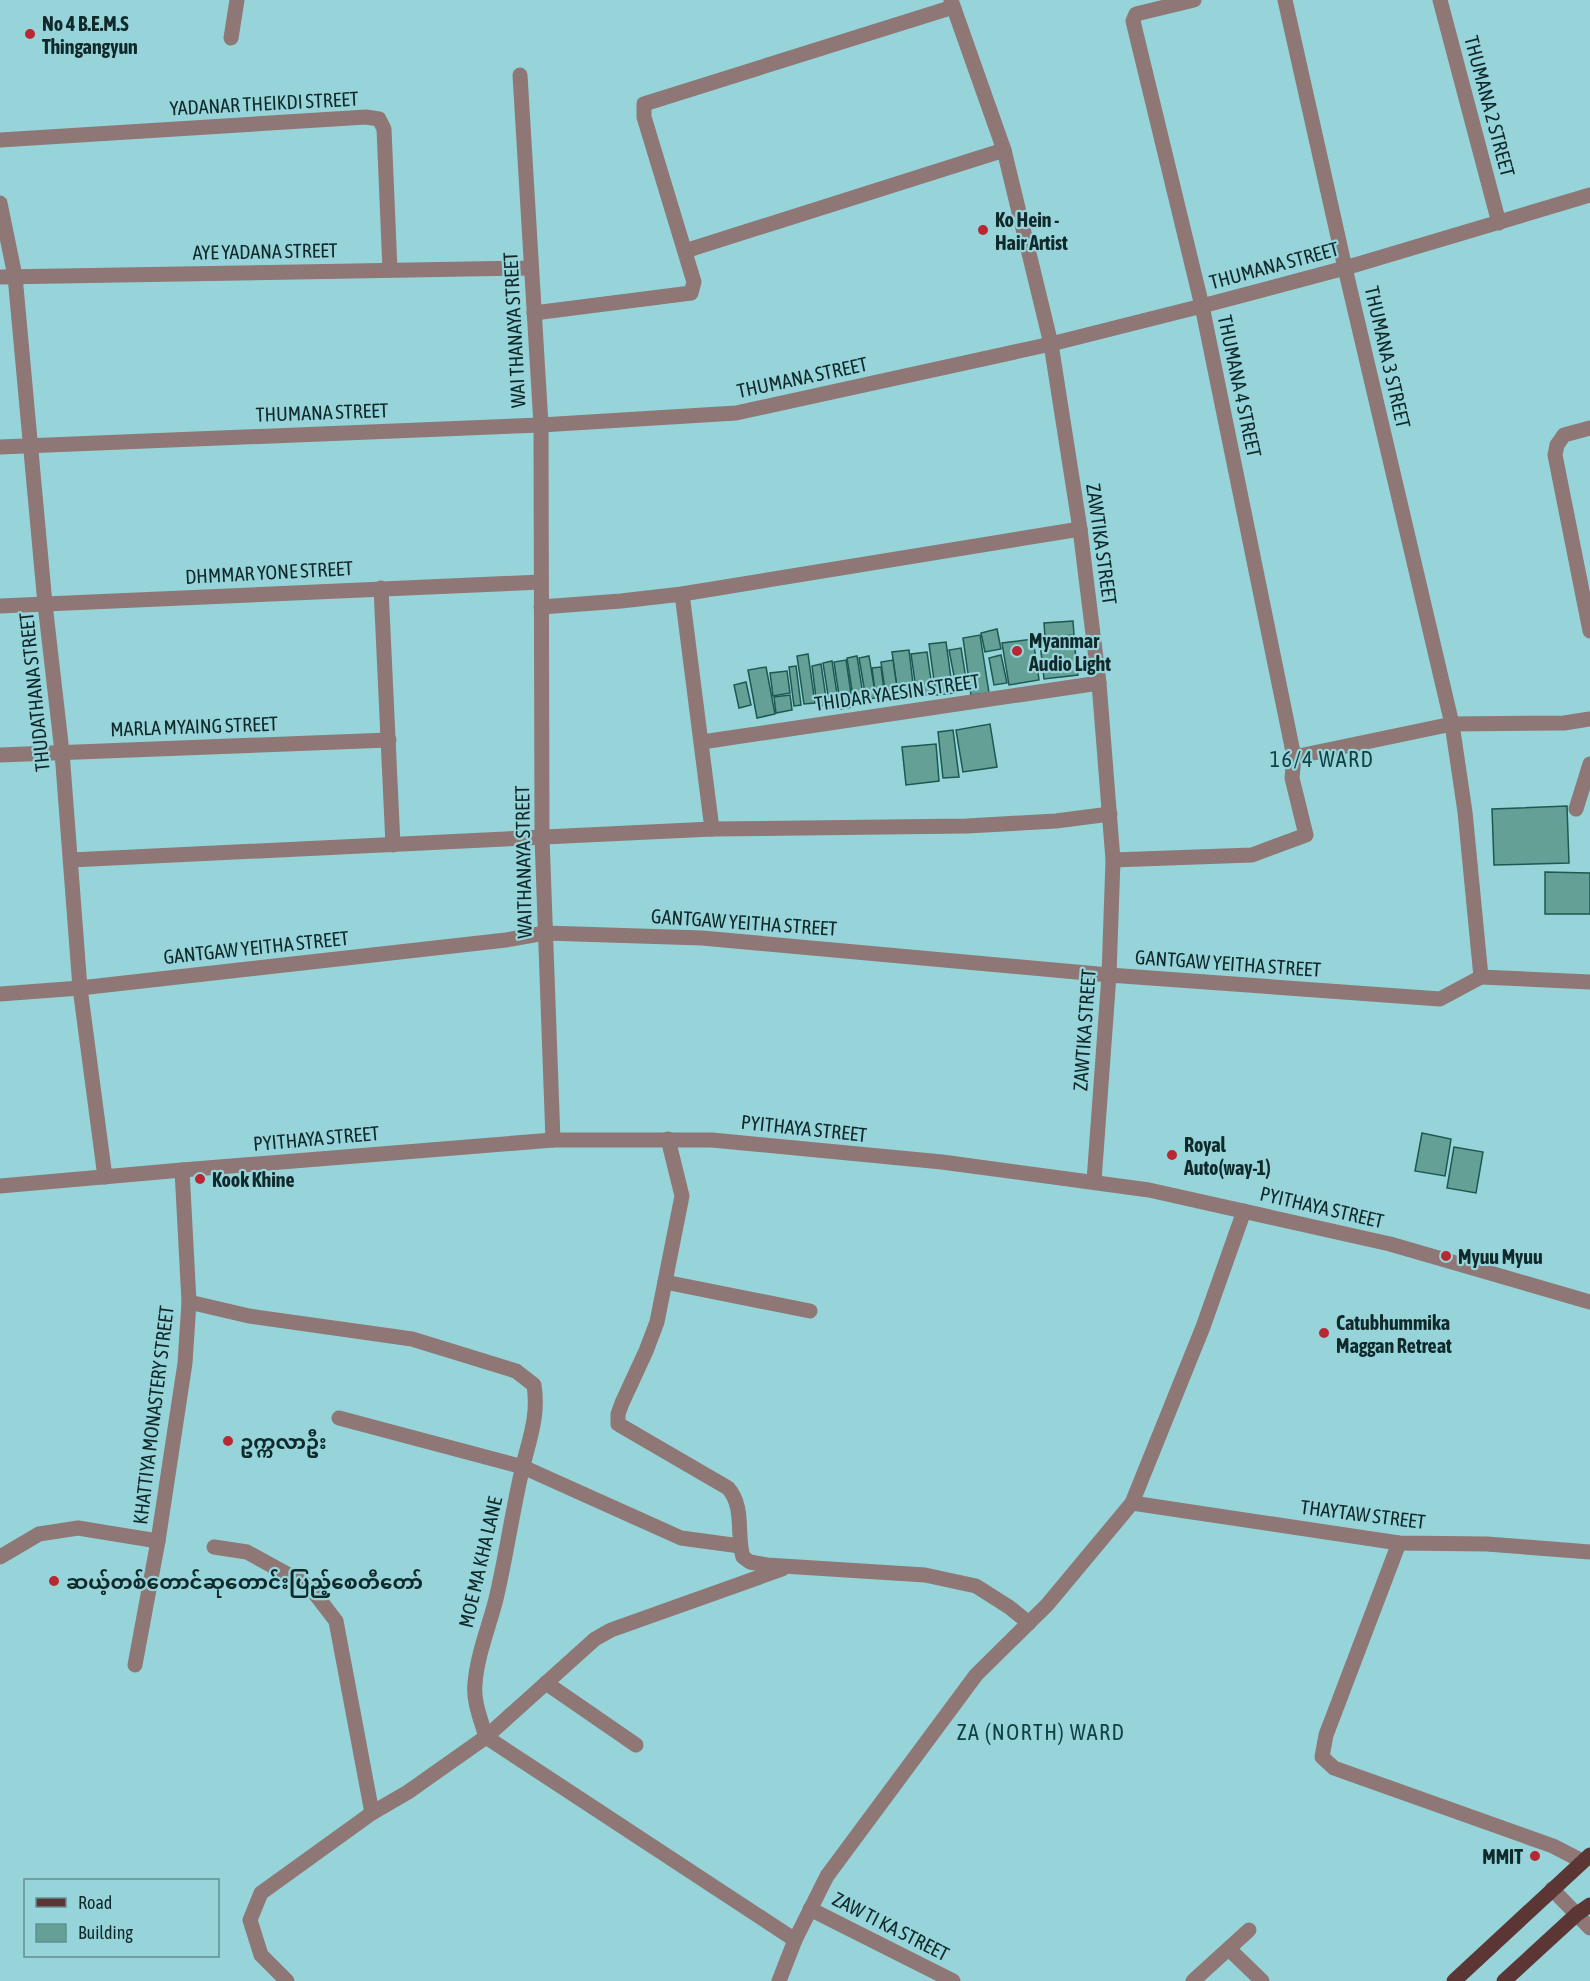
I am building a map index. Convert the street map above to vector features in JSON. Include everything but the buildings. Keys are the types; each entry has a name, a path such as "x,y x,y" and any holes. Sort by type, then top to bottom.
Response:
{"main road":[{"path":"1454,1981 1586,1858"},
{"path":"1577,1914 1590,1892"},
{"path":"1504,1981 1577,1914 1590,1905"}],"street":[{"path":"231,38 237,0"},
{"name":"THUMANA 4 STREET","path":"1113,860 1252,855 1306,835 1292,778 1294,757 1202,306 1133,21 1136,14 1144,11 1194,0"},
{"name":"THUMANA 3 STREET","path":"1285,0 1452,724 1465,812 1480,977"},
{"name":"THUMANA 2 STREET","path":"1440,0 1500,223"},
{"path":"534,313 691,293 694,282 644,117 644,104 952,4"},
{"name":"ZAWTIKA STREET","path":"952,4 1004,150 1051,344 1080,529 1099,683 1113,860 1109,975 1094,1181"},
{"name":"WAI THANAYA STREET","path":"520,75 541,425 541,582"},
{"name":"YADANAR THEIKDI STREET","path":"0,140 366,117 379,119 384,129 390,270"},
{"path":"685,251 1004,150"},
{"name":"THUMANA STREET","path":"0,447 541,425 736,413 1051,344 1202,306 1345,268 1590,195"},
{"name":"THUDATHANA STREET","path":"0,203 7,276 32,445 45,604 62,752 80,988 105,1177"},
{"name":"AYE YADANA STREET","path":"7,276 531,268"},
{"path":"1590,428 1563,435 1557,445 1555,455 1590,631"},
{"path":"541,607 682,594 1080,529"},
{"name":"DHMMAR YONE STREET","path":"0,606 541,582"},
{"name":"WAITHANAYA STREET","path":"541,582 542,837 553,1140"},
{"path":"381,588 393,845"},
{"path":"682,594 712,830"},
{"name":"THIDAR YAESIN STREET","path":"702,742 1099,683"},
{"path":"1294,757 1452,724 1564,723 1590,719"},
{"name":"MARLA MYAING STREET","path":"0,754 389,740"},
{"path":"1576,809 1590,764"},
{"path":"71,860 712,830 967,826 1056,821 1110,814"},
{"name":"GANTGAW YEITHA STREET","path":"0,994 80,988 506,940 545,933 702,938 1109,975 1440,999 1480,977"},
{"path":"1480,977 1590,982"},
{"path":"668,1139 682,1196 657,1322 622,1403 618,1414 618,1424 728,1488 735,1496 738,1505 740,1546 743,1557 750,1562 788,1567 926,1575 976,1586 1029,1623"},
{"name":"PYITHAYA STREET","path":"0,1186 553,1140 712,1140 942,1162 1149,1190 1390,1244 1590,1302"},
{"name":"KHATTIYA MONASTERY STREET","path":"135,1665 158,1541 185,1363 189,1302 182,1170"},
{"path":"778,1981 795,1940 827,1876 976,1675 1047,1605 1132,1503 1203,1327 1244,1211"},
{"path":"665,1282 810,1311"},
{"name":"MOE MA KHA LANE","path":"189,1302 249,1316 412,1338 516,1371 534,1385 537,1404 530,1442 496,1599 474,1685 478,1713 486,1737"},
{"path":"339,1418 523,1467 681,1538 740,1546"},
{"name":"THAYTAW STREET","path":"1132,1503 1399,1543 1487,1544 1590,1552"},
{"path":"0,1557 39,1534 78,1528 158,1541"},
{"path":"1399,1543 1326,1735 1322,1757 1334,1768 1586,1858"},
{"path":"214,1547 247,1552 309,1586 336,1620 372,1813"},
{"path":"287,1981 261,1955 250,1920 261,1893 372,1813 408,1792 486,1737 595,1639 611,1630 788,1567"},
{"path":"546,1683 636,1745"},
{"path":"486,1737 795,1940"},
{"path":"1552,1889 1590,1928"},
{"name":"ZAW TI KA STREET","path":"810,1909 953,1981"},
{"path":"1193,1981 1249,1930"},
{"path":"1229,1949 1262,1981"}],"place":[{"name":"No 4 B.E.M.S Thingangyun","path":"30,34"},
{"name":"Ko Hein - Hair Artist","path":"983,230"},
{"name":"Myanmar Audio Light","path":"1017,651"},
{"name":"Royal Auto(way-1)","path":"1172,1155"},
{"name":"Kook Khine","path":"200,1179"},
{"name":"Myuu Myuu","path":"1446,1256"},
{"name":"Catubhummika Maggan Retreat","path":"1324,1333"},
{"name":"ဥက္ကလာဦး","path":"228,1441"},
{"name":"ဆယ့်တစ်တောင်ဆုတောင်းပြည့်စေတီတော်","path":"54,1581"},
{"name":"MMIT","path":"1535,1856"}],"district":[{"name":"16/4 WARD","path":"1322,759"},
{"name":"ZA (NORTH) WARD","path":"1041,1732"}]}
